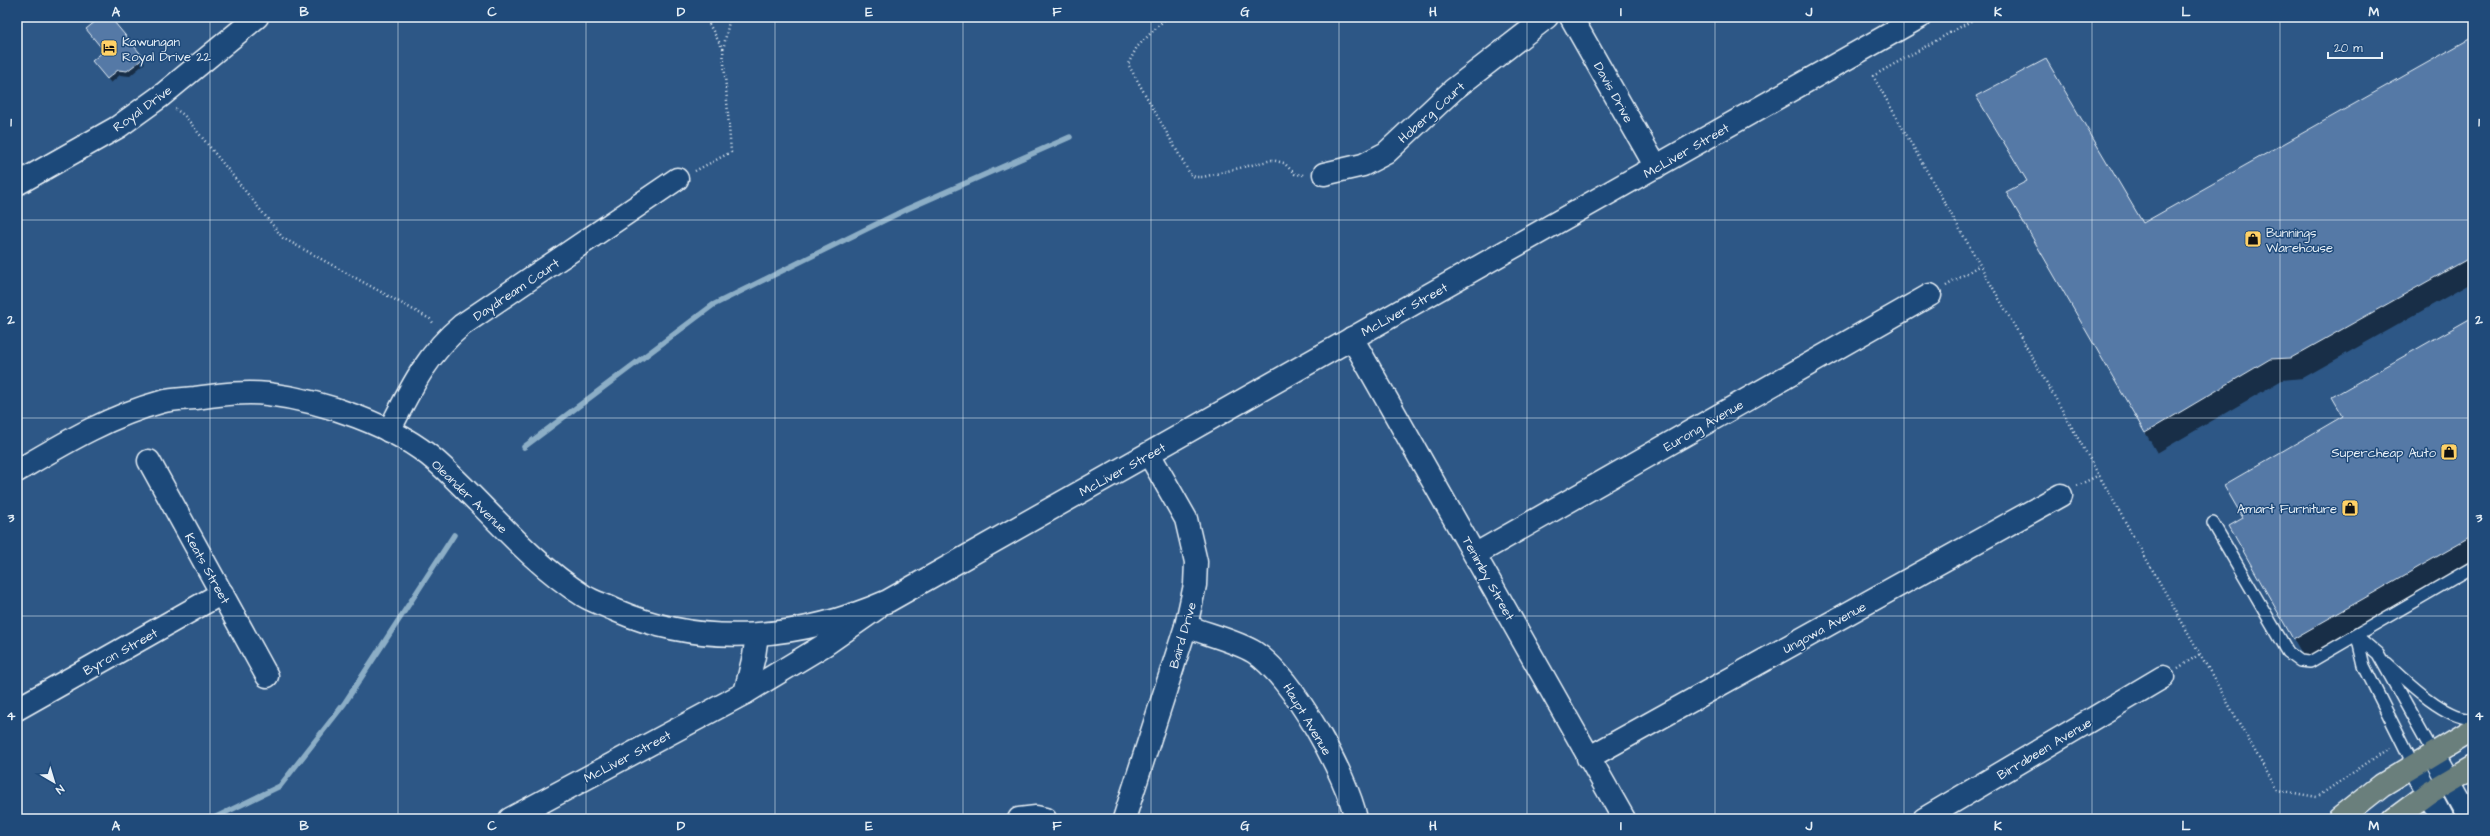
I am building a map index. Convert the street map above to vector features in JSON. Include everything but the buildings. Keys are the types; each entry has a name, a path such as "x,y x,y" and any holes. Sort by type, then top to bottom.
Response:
{"main road":[{"path":"2339,819 2382,785 2413,764 2473,730"},
{"path":"2394,819 2429,793 2473,767"}],"street":[{"name":"Royal Drive","path":"17,184 118,127 162,96 257,17"},
{"name":"Hoberg Court","path":"1324,174 1364,165 1386,153 1448,94 1547,17"},
{"name":"Davis Drive","path":"1571,17 1656,168"},
{"name":"McLiver Street","path":"510,819 745,693 826,644 888,601 1352,338 1656,168 1920,17"},
{"name":"Daydream Court","path":"389,431 418,375 446,338 462,325 677,179"},
{"name":"Eurong Avenue","path":"1476,554 1930,295"},
{"name":"Tenimby Street","path":"1352,338 1476,554 1588,758 1624,819"},
{"name":"Oleander Avenue","path":"17,471 90,429 132,411 164,401 209,396 266,394 326,406 389,431 435,460 543,565 586,597 641,621 696,633 757,635"},
{"name":"Baird Drive","path":"1124,819 1186,626 1195,585 1196,562 1193,542 1186,519 1149,454"},
{"name":"Keats Street","path":"149,460 268,676"},
{"name":"Ungowa Avenue","path":"1588,758 2061,495"},
{"name":"Byron Street","path":"17,709 222,594"},
{"name":"McLiver Street","path":"757,635 828,624 888,601"},
{"name":"Haupt Avenue","path":"1186,626 1253,651 1282,675 1344,781 1356,819"},
{"path":"745,693 754,656 757,635"},
{"name":"Birrabeen Avenue","path":"1924,819 2163,677"},
{"path":"2433,753 2450,780 2470,819"},
{"path":"2413,764 2442,819"},
{"path":"1019,819 1036,817 1045,819"}],"lane":[{"path":"2213,523 2293,658 2300,661 2310,662 2357,636 2473,567"},
{"path":"2357,636 2412,686 2450,712 2460,717 2473,718"},
{"path":"2357,636 2364,666 2413,764"},
{"path":"2378,654 2433,753"}],"path":[{"path":"705,17 723,50"},
{"path":"677,179 731,152 723,50 730,17"},
{"path":"1166,17 1136,47 1128,64 1190,174 1195,178 1204,177 1272,160 1284,163 1295,174 1324,174"},
{"path":"1978,17 1873,76 2277,790 2317,797 2377,754 2402,741"},
{"path":"162,96 171,107 184,115 284,238 430,319 446,338"},
{"path":"1930,295 1980,265"},
{"path":"2163,677 2200,654"}],"waterway":[{"path":"524,447 713,305 907,209 1070,137"},
{"path":"212,819 280,786 344,704 454,535"}],"place":[{"name":"Kawungan Royal Drive 22","path":"109,48"},
{"name":"Bunnings Warehouse","path":"2253,239"},
{"name":"Supercheap Auto","path":"2449,452"},
{"name":"Amart Furniture","path":"2350,508"}]}
